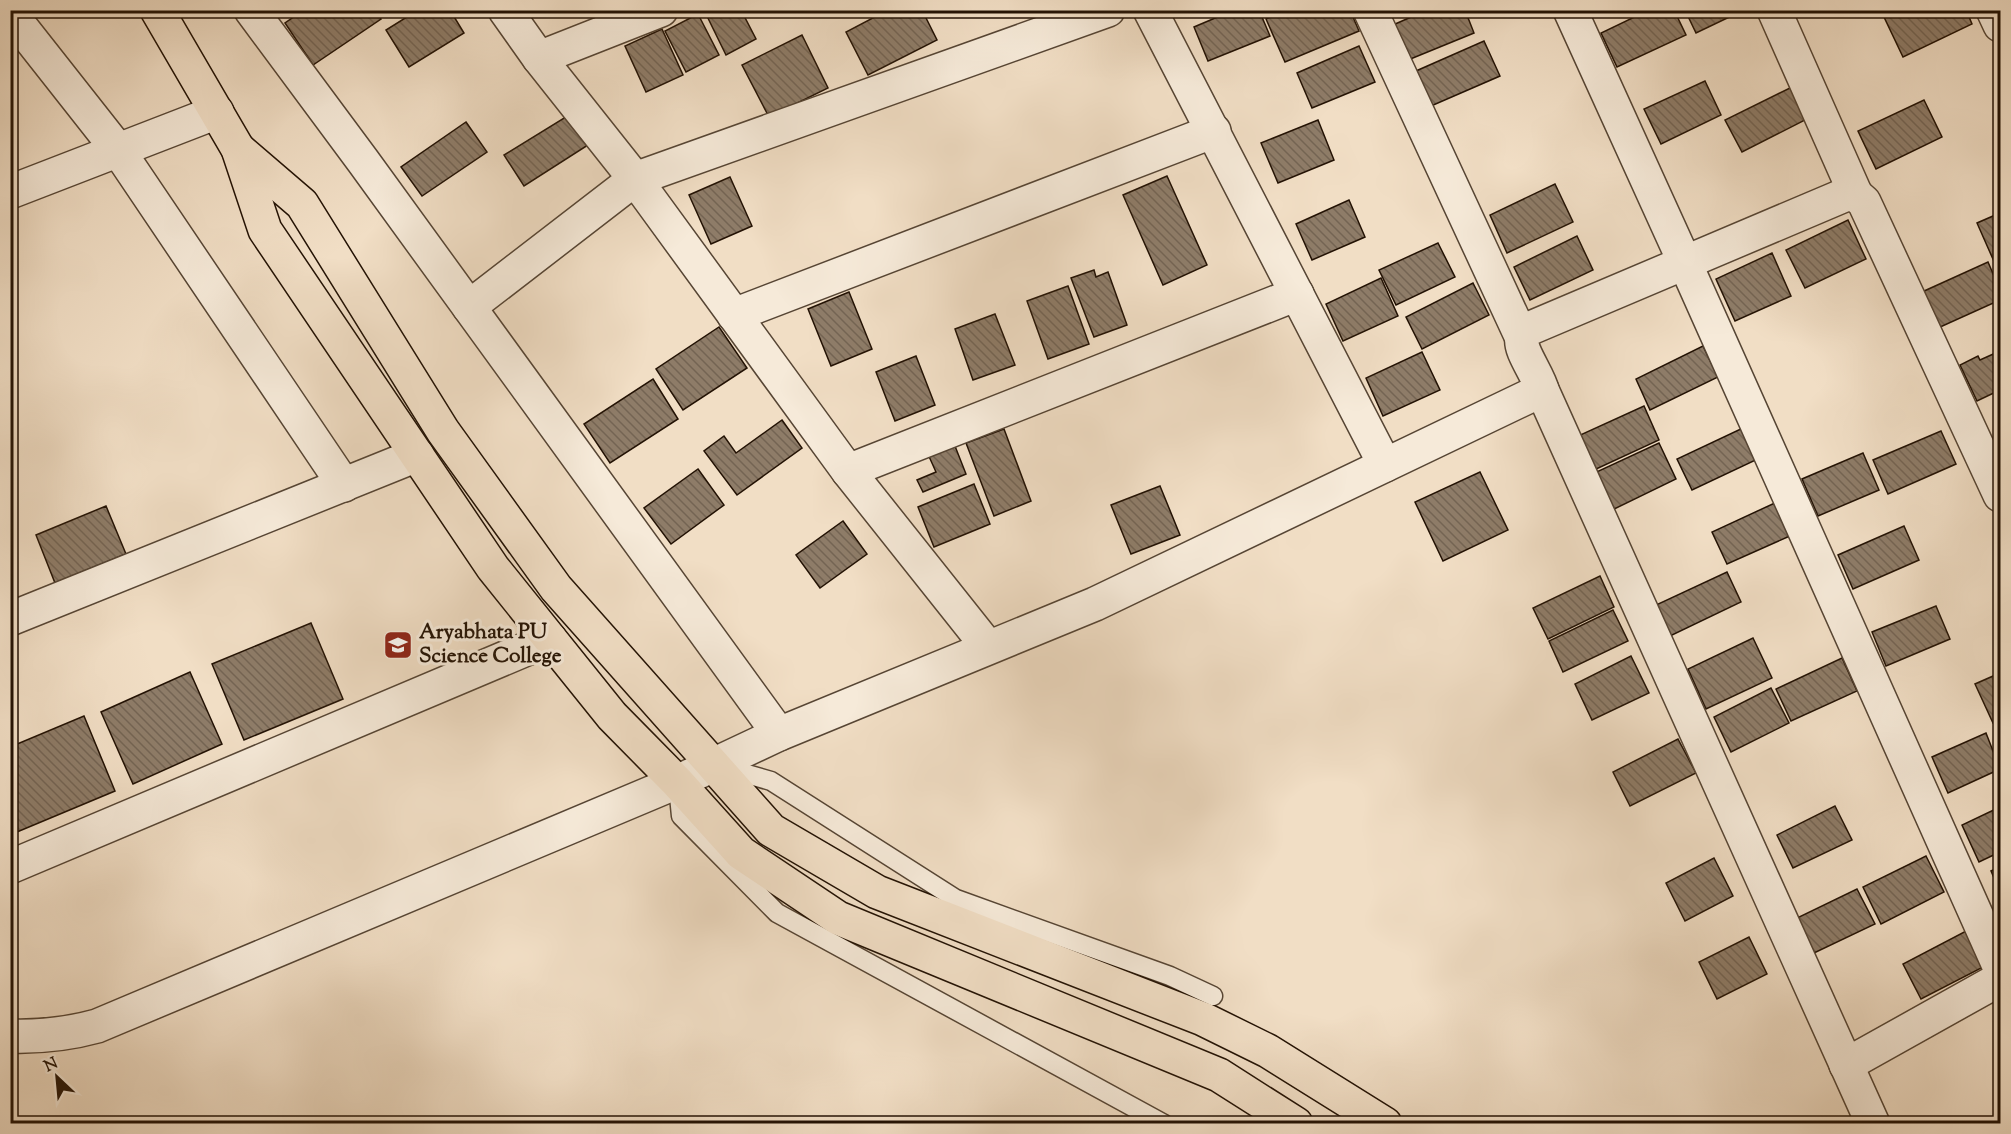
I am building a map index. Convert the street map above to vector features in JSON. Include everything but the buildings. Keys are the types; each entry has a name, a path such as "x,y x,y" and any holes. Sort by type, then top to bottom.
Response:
{"main road":[{"path":"157,10 238,149 265,230 493,568 612,716 677,782 741,853 838,918 1219,1075 1296,1124"},
{"path":"238,149 302,204 443,431 556,588 771,830 877,892 1203,1019 1268,1051 1385,1124"}],"street":[{"path":"251,10 779,734"},
{"path":"505,10 539,58 635,179 848,471 988,647"},
{"path":"539,58 661,10"},
{"path":"469,307 635,179 1108,10"},
{"path":"1150,10 1385,465"},
{"path":"1370,10 1540,380 1542,390 1873,1124"},
{"path":"1570,10 2001,969"},
{"path":"1774,10 1856,195 1864,202 2001,495"},
{"path":"10,13 118,150 344,485"},
{"path":"10,192 217,112"},
{"path":"734,315 1214,131"},
{"path":"1521,338 1526,330 1847,194 1856,195"},
{"path":"848,471 1297,294"},
{"path":"10,1036 41,1037 69,1034 97,1026 677,782 779,734 1095,604 1542,390"},
{"path":"13,610 344,485 417,455"},
{"path":"10,867 550,639"},
{"path":"1846,1065 2001,979"}],"lane":[{"path":"712,764 771,781 956,899 1170,976 1213,996"},
{"path":"677,782 681,816 777,913 1164,1124"}],"place":[{"name":"Aryabhata PU Science College","path":"398,645"}]}
